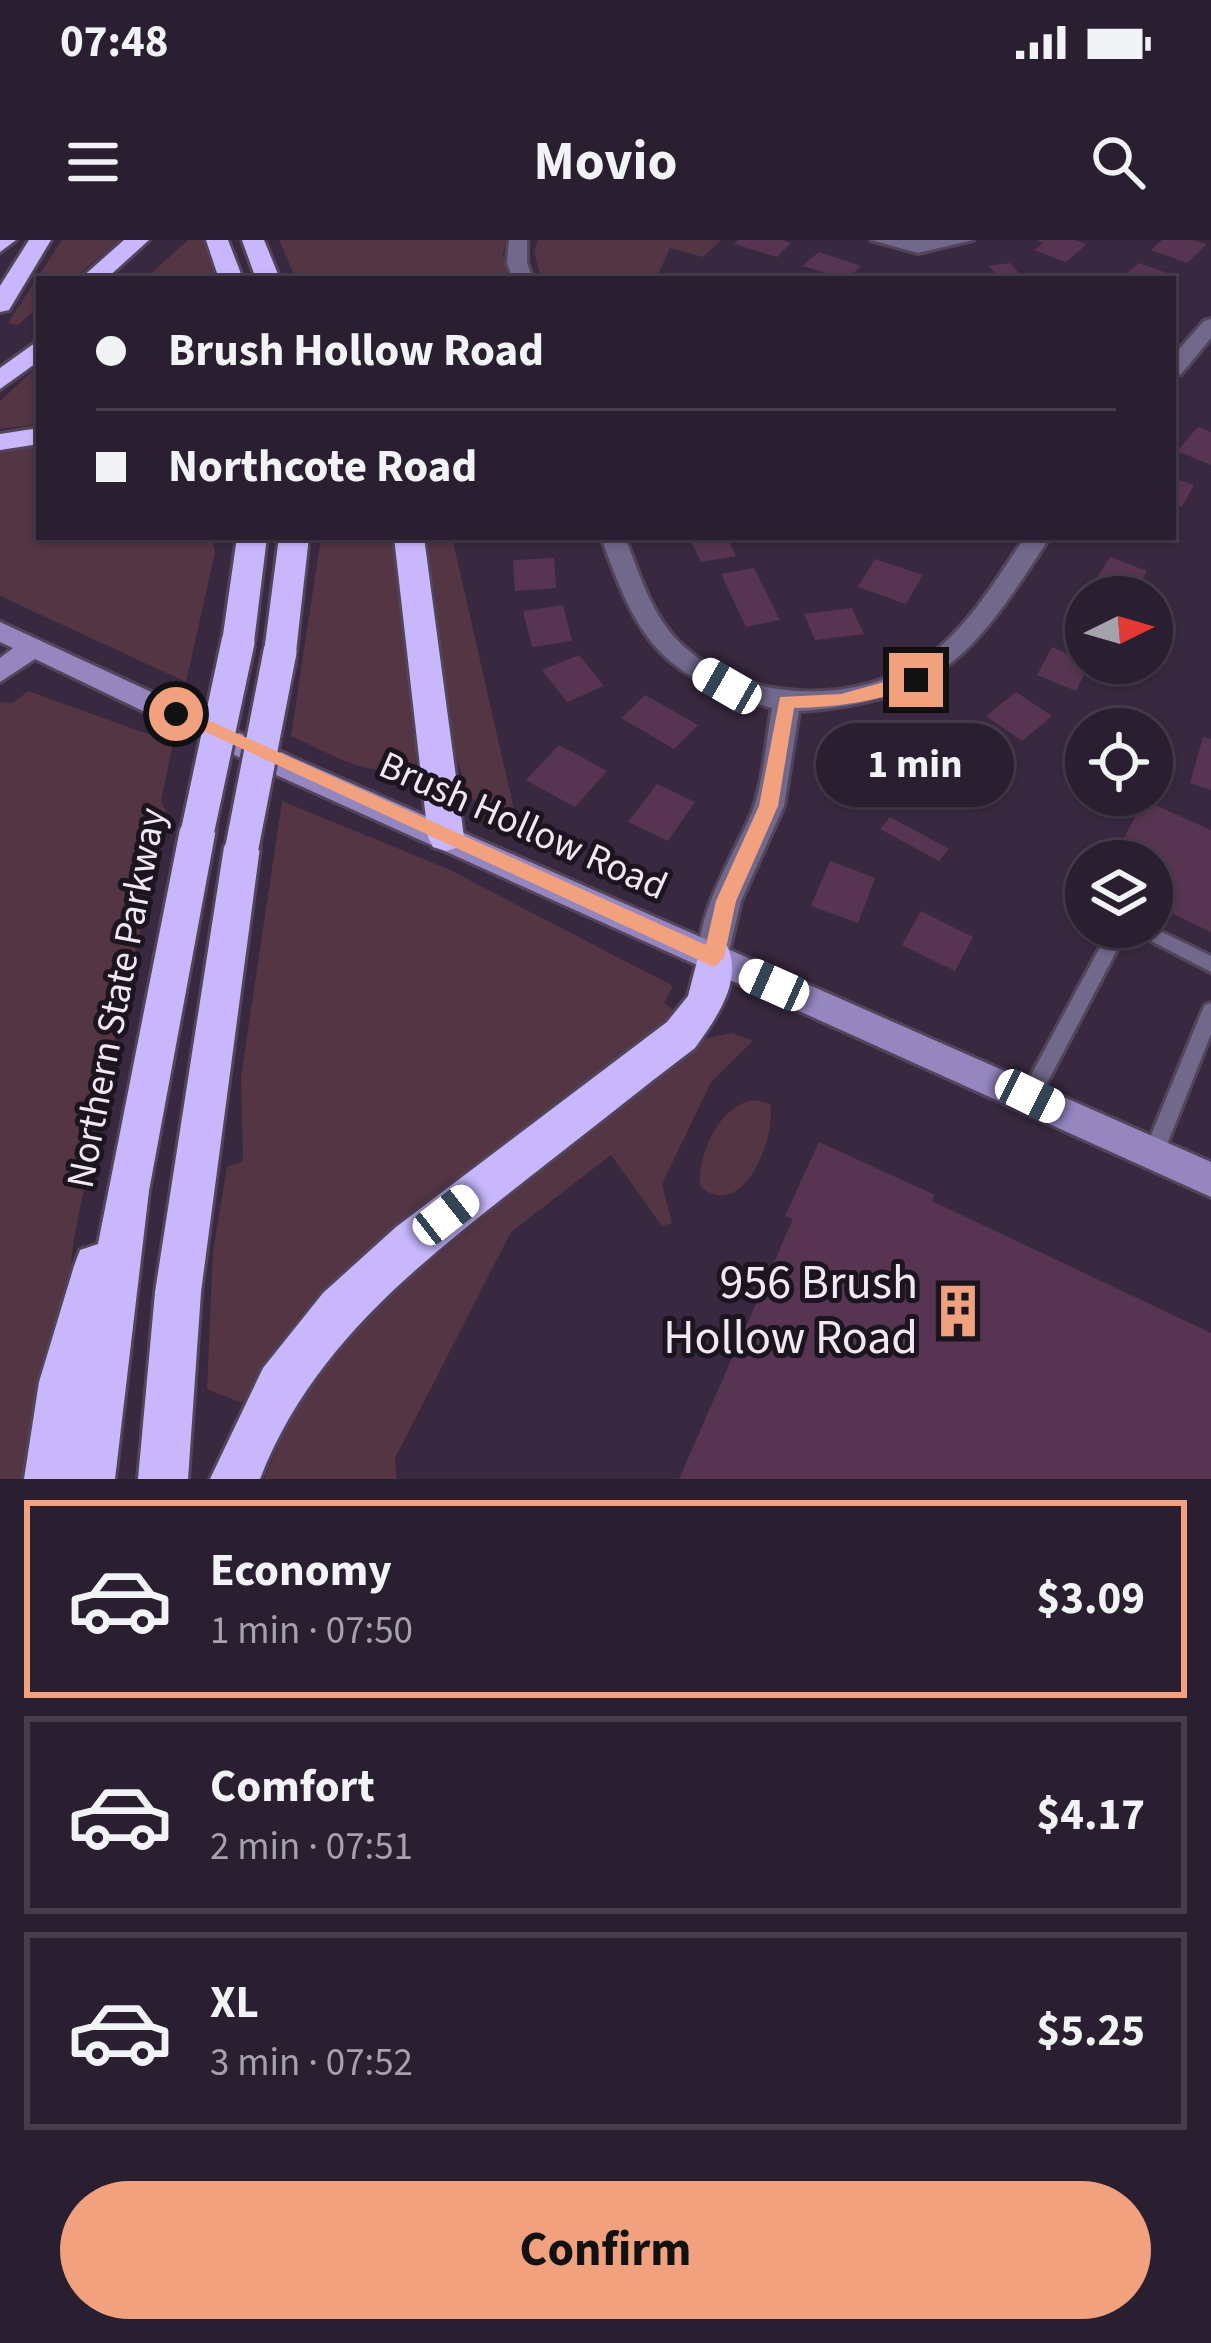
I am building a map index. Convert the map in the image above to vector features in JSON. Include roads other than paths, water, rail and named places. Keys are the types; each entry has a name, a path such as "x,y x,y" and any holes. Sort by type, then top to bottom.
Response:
{"highway":[{"path":"0,305 40,240"},
{"path":"96,276 138,240"},
{"path":"124,276 166,240"},
{"path":"218,240 230,276"},
{"path":"255,245 267,276"},
{"path":"255,245 280,276"},
{"path":"0,354 36,324"},
{"path":"0,381 36,351"},
{"path":"0,442 36,436"},
{"path":"228,540 238,642"},
{"name":"Northern State Parkway","path":"90,1479 112,1283 145,1095 238,642 251,540"},
{"path":"163,1479 181,1272 242,847 280,652 294,540"},
{"path":"409,540 446,837"},
{"path":"235,1479 278,1385 351,1292 682,1035 706,1002 714,958"},
{"path":"49,1479 63,1382 145,1095"}],"main road":[{"name":"Brush Hollow Road","path":"0,632 1211,1180"},
{"path":"0,672 33,647"}],"street":[{"path":"518,240 522,276"},
{"path":"880,240 918,247 962,241"},
{"path":"1176,366 1207,335"},
{"path":"614,540 638,608 680,658 727,686 787,702 841,700 886,692 916,680 949,658 1037,540"},
{"path":"714,958 726,901 769,806 787,702"}],"lane":[{"path":"1173,946 1211,964"},
{"path":"1030,1096 1109,948"},
{"path":"1153,1155 1211,1010"}],"place":[{"name":"956 Brush Hollow Road","path":"958,1311"}]}
